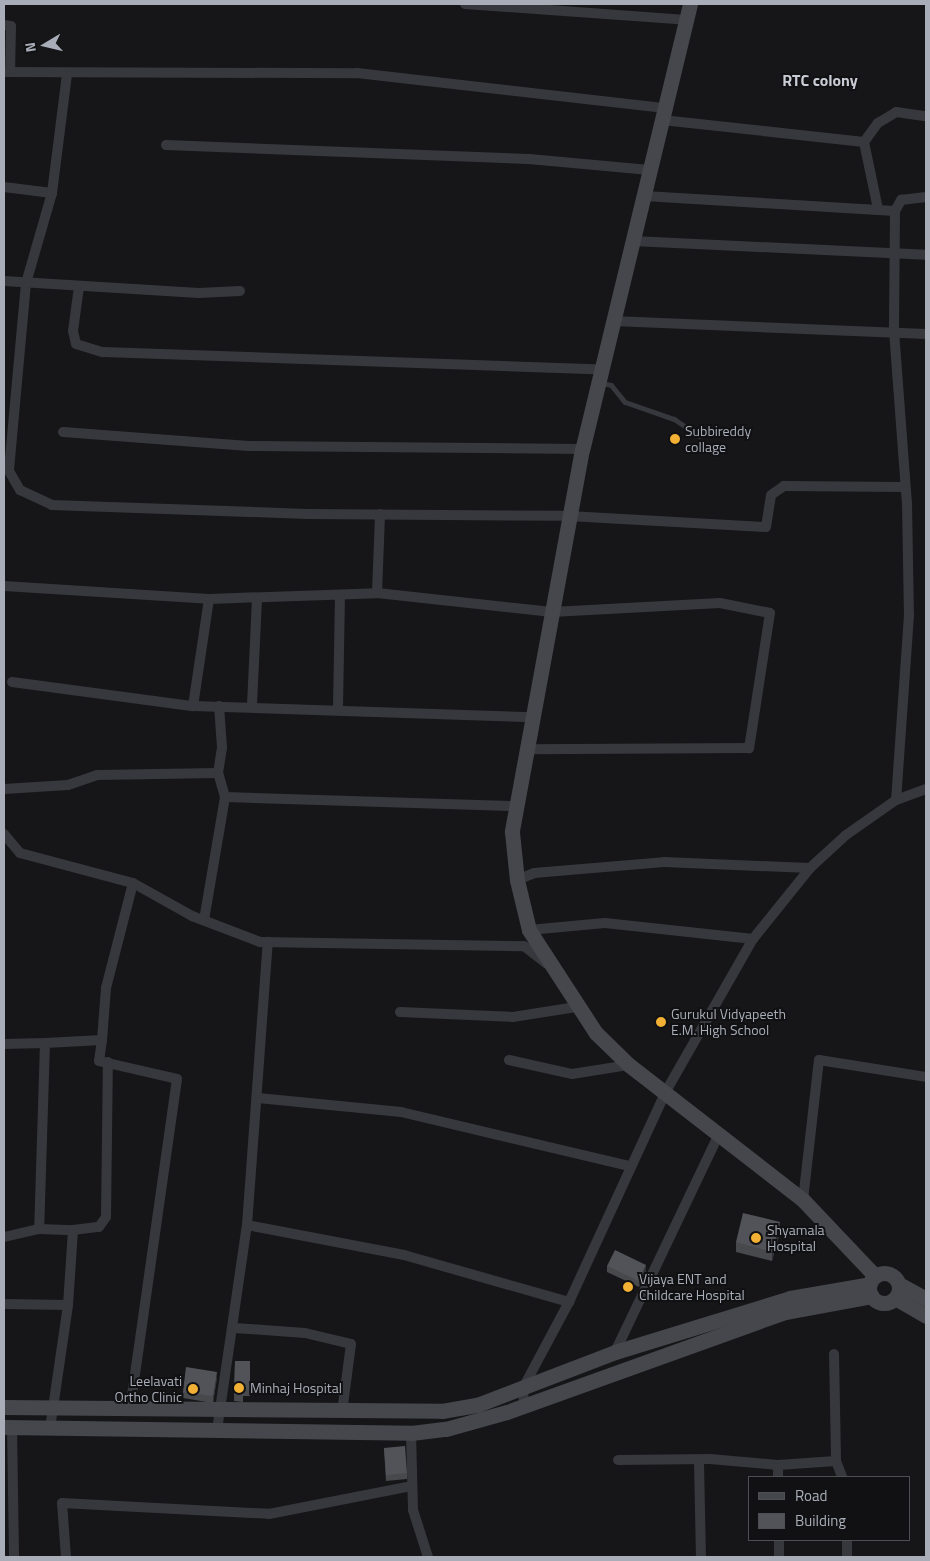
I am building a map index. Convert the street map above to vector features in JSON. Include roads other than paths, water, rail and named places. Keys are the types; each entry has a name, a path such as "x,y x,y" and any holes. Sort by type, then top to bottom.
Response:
{"main road":[{"path":"690,4 582,449 512,832 517,880 528,930 547,964 576,1007 629,1064 804,1200 872,1285 881,1303 897,1291"},
{"path":"8,1427 411,1433 444,1429 524,1405 785,1312 872,1285 889,1274 897,1291 926,1316"},
{"path":"4,1407 220,1407 342,1412 442,1411 476,1405 615,1352 790,1298 872,1285"},
{"path":"897,1291 926,1299"},
{"path":"442,1411 444,1429"}],"street":[{"path":"465,4 686,20"},
{"path":"4,25 11,26 7,72 67,75 105,70 357,74 864,142"},
{"path":"67,75 52,193 26,283 8,471 20,490 52,505 380,514 569,516 766,527 771,495 784,486 904,487"},
{"path":"878,210 864,142 878,123 896,112 926,116"},
{"path":"166,145 529,158 650,170"},
{"path":"4,187 52,193"},
{"path":"644,196 895,210"},
{"path":"896,800 909,615 904,487 894,331 895,210 901,200 926,197"},
{"path":"632,242 926,255"},
{"path":"4,281 79,287 240,291"},
{"path":"79,287 73,331 76,344 103,352 600,376"},
{"path":"613,321 894,331 926,334"},
{"path":"63,432 248,446 582,449"},
{"path":"377,594 380,514"},
{"path":"4,586 209,599 377,594 552,612 720,603 770,613 749,748 527,749"},
{"path":"338,708 340,595"},
{"path":"252,704 257,598"},
{"path":"193,706 209,599"},
{"path":"12,682 193,706 252,704 533,717"},
{"path":"204,920 225,797 218,773 222,747 219,706"},
{"path":"4,789 62,786 97,775 218,773"},
{"path":"524,1405 523,1388 569,1302 629,1166 665,1093 753,938 810,868 866,818 896,800 926,789"},
{"path":"225,797 517,806"},
{"path":"4,834 20,854 133,884 204,920 268,942 524,946 547,964"},
{"path":"517,880 534,873 664,862 810,868"},
{"path":"130,1408 177,1079 99,1061 106,988 133,884"},
{"path":"528,930 605,923 753,938"},
{"path":"217,1430 234,1328 247,1224 258,1098 268,942"},
{"path":"400,1012 513,1017 576,1007"},
{"path":"4,1044 102,1040"},
{"path":"39,1229 45,1043"},
{"path":"509,1060 572,1074 629,1064"},
{"path":"804,1200 819,1060 926,1077"},
{"path":"4,1237 39,1229 73,1230 99,1227 106,1217 108,1062"},
{"path":"258,1098 401,1112 629,1166"},
{"path":"615,1352 719,1134"},
{"path":"247,1224 404,1255 569,1302"},
{"path":"50,1428 68,1306 73,1230"},
{"path":"4,1304 68,1306"},
{"path":"234,1328 305,1333 351,1344 342,1412"},
{"path":"834,1354 836,1460 842,1476"},
{"path":"8,1427 8,1491 14,1557"},
{"path":"411,1433 413,1510 428,1557"},
{"path":"618,1460 778,1465 836,1460"},
{"path":"699,1462 701,1557"},
{"path":"778,1465 778,1476"},
{"path":"66,1557 62,1503 269,1514 412,1486"},
{"path":"779,1541 779,1557"},
{"path":"847,1541 847,1557"}],"lane":[{"path":"600,376 611,385 625,402 674,419 699,436"}],"place":[{"name":"Subbireddy collage","path":"675,439"},
{"name":"Gurukul Vidyapeeth E.M. High School","path":"661,1022"},
{"name":"Shyamala Hospital","path":"756,1238"},
{"name":"Vijaya ENT and Childcare Hospital","path":"628,1287"},
{"name":"Minhaj Hospital","path":"239,1388"},
{"name":"Leelavati Ortho Clinic","path":"193,1389"}],"district":[{"name":"RTC colony","path":"820,80"}]}
